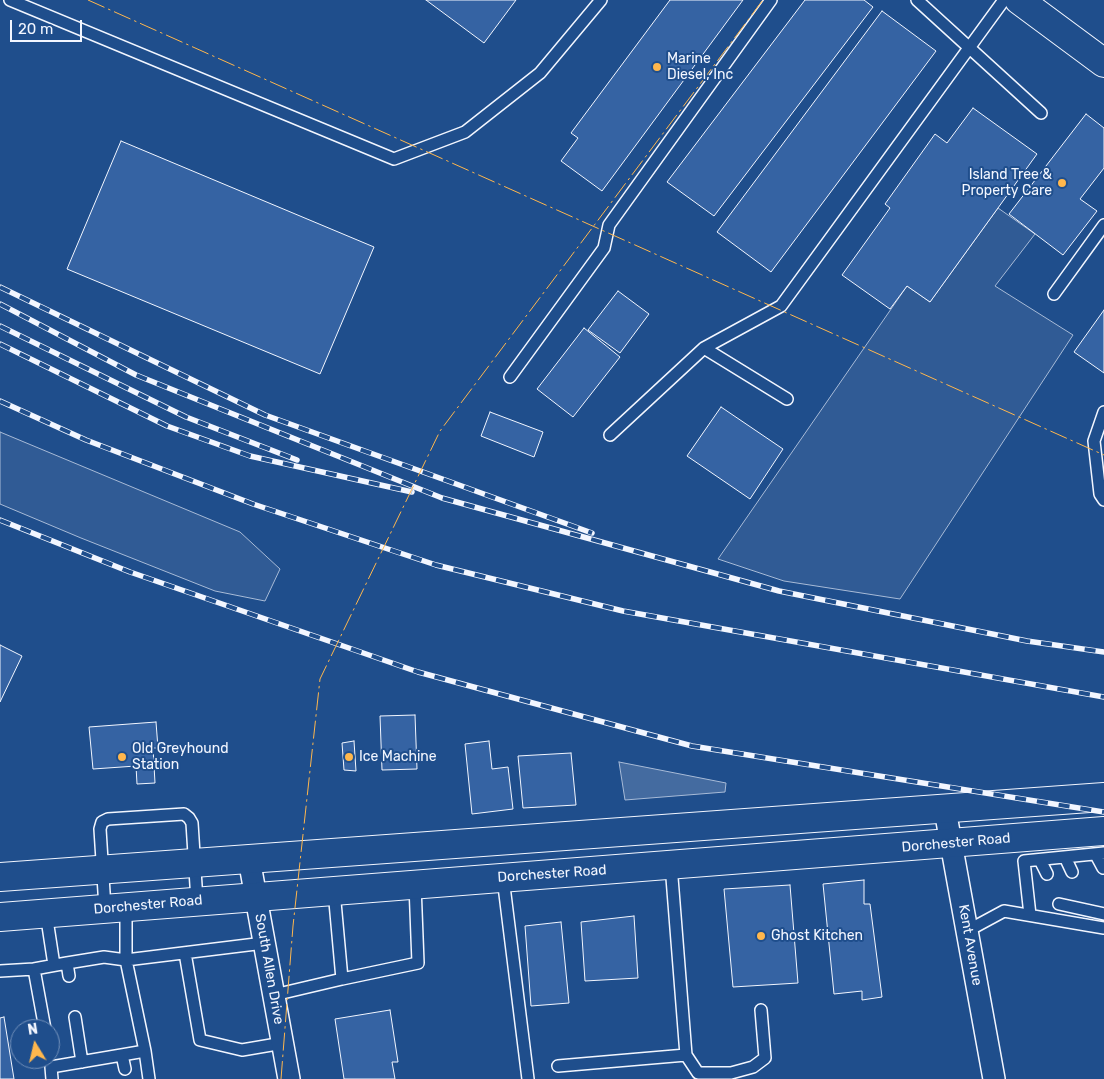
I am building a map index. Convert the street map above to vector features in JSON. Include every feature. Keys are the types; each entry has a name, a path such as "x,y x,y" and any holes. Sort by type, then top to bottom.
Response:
{"main road":[{"path":"1019,0 1104,63"},
{"path":"0,877 1104,797"},
{"name":"Dorchester Road","path":"0,917 951,843 1022,849 1101,846"}],"street":[{"name":"Kent Avenue","path":"945,810 994,1079"},
{"name":"South Allen Drive","path":"249,860 289,1079"}],"lane":[{"path":"10,0 394,159 464,132 540,72 601,0"},
{"path":"510,377 604,248 609,226 771,0"},
{"path":"918,0 1041,113"},
{"path":"610,435 704,348 781,306 1004,0"},
{"path":"1054,294 1104,225"},
{"path":"704,348 787,400"},
{"path":"1104,412 1094,441 1100,494 1104,500"},
{"path":"150,1079 116,908 103,870 100,829 102,822 108,819 184,814 192,823 197,901"},
{"path":"1040,860 1065,857 1101,846 1102,868"},
{"path":"1022,849 1040,860 1046,874"},
{"path":"1022,849 1030,916"},
{"path":"1065,857 1072,872"},
{"path":"670,865 686,1055 698,1073 731,1073 753,1067 765,1058 761,1010"},
{"path":"503,878 528,1079"},
{"path":"274,995 418,963 415,884"},
{"path":"334,891 342,979"},
{"path":"1084,901 1104,913"},
{"path":"1059,904 1104,913"},
{"path":"967,931 1004,911 1104,928"},
{"path":"46,913 54,965"},
{"path":"0,971 104,958 126,960 264,943"},
{"path":"185,953 200,1040 242,1050 283,1043"},
{"path":"67,963 69,976"},
{"path":"34,968 43,1019"},
{"path":"74,1018 82,1062"},
{"path":"60,1066 145,1051"},
{"path":"122,1055 125,1069"},
{"path":"558,1066 686,1055"}],"shaded area":[{"path":"998,208 1035,234 995,286 1073,335 900,599 784,581 718,559 907,286 930,302"},
{"path":"0,432 240,532 280,569 265,601 215,591 0,504"},
{"path":"619,762 726,783 725,792 625,800"}],"building":[{"path":"426,0 516,0 484,43"},
{"name":"Marine Diesel, Inc","path":"670,0 743,0 602,191 561,161 578,138 571,133"},
{"path":"805,0 864,0 873,7 714,216 667,182"},
{"path":"882,11 936,51 771,272 717,232"},
{"path":"973,108 1037,154 930,302 907,286 890,309 842,275 890,208 885,204 935,134 947,143"},
{"name":"Island Tree & Property Care","path":"1086,114 1104,128 1104,168 1080,199 1097,211 1063,255 1009,214"},
{"path":"121,141 374,247 320,374 67,269"},
{"path":"618,291 649,314 620,353 588,330"},
{"path":"1104,310 1104,373 1074,352"},
{"path":"584,328 620,357 573,417 537,389"},
{"path":"721,407 783,449 750,499 687,456"},
{"path":"490,412 543,432 534,457 481,436"},
{"path":"0,645 22,656 0,702"},
{"path":"415,715 417,769 382,770 380,716"},
{"name":"Old Greyhound Station","path":"156,722 158,748 153,748 155,783 137,784 136,766 93,769 89,727"},
{"name":"Ice Machine","path":"354,741 356,771 344,770 342,743"},
{"path":"489,741 492,769 508,767 513,809 472,814 465,744"},
{"path":"571,753 576,805 523,808 518,756"},
{"path":"864,880 864,904 870,904 882,997 862,1000 862,991 834,994 823,884"},
{"name":"Ghost Kitchen","path":"790,885 798,983 733,987 724,889"},
{"path":"634,916 638,978 585,981 581,922"},
{"path":"561,922 569,1003 531,1006 525,926"},
{"path":"390,1010 398,1062 392,1062 395,1079 344,1079 335,1019"},
{"path":"4,1017 10,1054 10,1069 12,1069 14,1079 0,1079 0,1018"}],"railway":[{"path":"0,287 265,415 592,533"},
{"path":"0,304 136,375 442,498 779,591 1027,641 1104,652"},
{"path":"0,326 186,417 297,460"},
{"path":"0,344 167,426 250,456 412,492"},
{"path":"0,401 86,440 253,504 436,565 623,611 1104,697"},
{"path":"0,520 130,572 418,672 692,746 1104,812"}],"power":[{"path":"88,0 1104,455"},
{"path":"281,1079 293,926 320,679 440,431 763,0"}],"place":[{"name":"Marine Diesel, Inc","path":"657,67"},
{"name":"Island Tree & Property Care","path":"1062,183"},
{"name":"Old Greyhound Station","path":"122,757"},
{"name":"Ice Machine","path":"349,757"},
{"name":"Ghost Kitchen","path":"761,936"}]}
